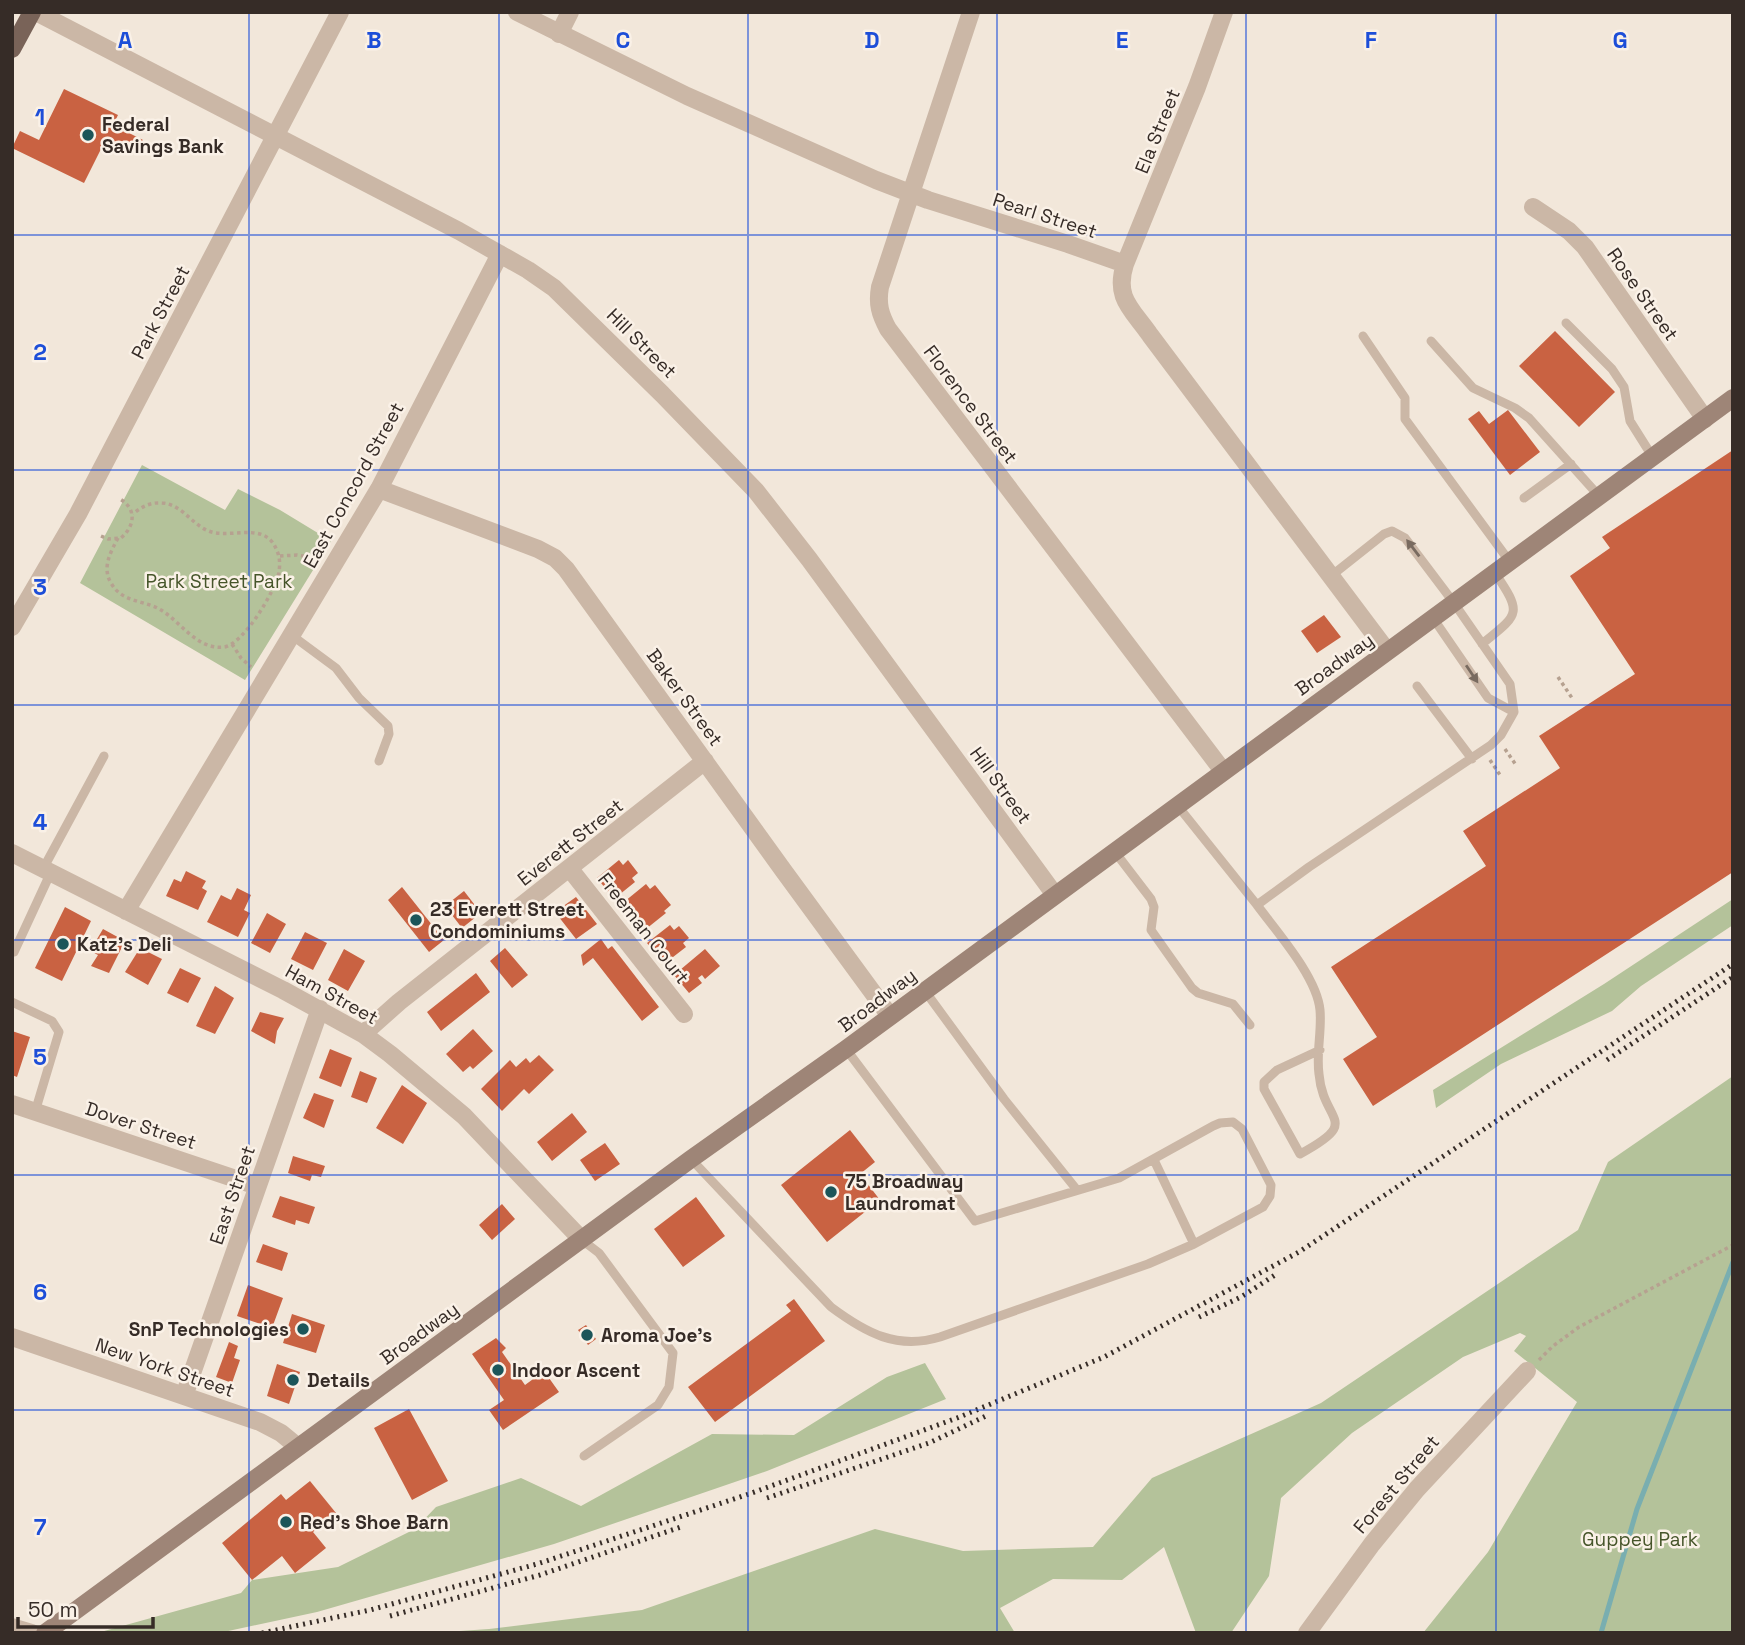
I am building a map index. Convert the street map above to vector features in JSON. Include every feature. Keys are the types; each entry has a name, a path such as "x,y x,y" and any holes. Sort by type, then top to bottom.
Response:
{"main road":[{"path":"12,49 34,12"}],"street":[{"name":"Hill Street","path":"34,12 500,254 554,288 579,310 756,491 802,549 1055,895"},
{"name":"Park Street","path":"12,627 78,514 340,12"},
{"name":"Pearl Street","path":"517,12 687,96 910,194 1125,264"},
{"path":"559,34 570,12"},
{"name":"Florence Street","path":"971,12 877,301 880,314 888,329 1223,771"},
{"name":"Ela Street","path":"1125,264 1192,100 1224,12"},
{"name":"Rose Street","path":"1533,207 1569,231 1585,247 1705,419"},
{"name":"East Concord Street","path":"126,911 379,489 500,254"},
{"path":"1125,264 1120,279 1124,299 1387,651"},
{"name":"Broadway","path":"46,1633 1733,398"},
{"name":"Baker Street","path":"379,489 538,549 555,558 578,583 890,1016"},
{"name":"Everett Street","path":"363,1034 399,1002 705,761"},
{"name":"Ham Street","path":"12,853 320,1009 363,1034 464,1115 582,1240"},
{"name":"Freeman Court","path":"570,869 684,1014"},
{"name":"East Street","path":"184,1396 320,1009"},
{"name":"Dover Street","path":"12,1104 257,1186"},
{"name":"New York Street","path":"12,1337 260,1422 281,1433 298,1447"},
{"name":"Forest Street","path":"1307,1633 1417,1489 1527,1371"},
{"path":"12,1627 33,1633"}],"lane":[{"path":"1566,323 1612,369 1624,387 1630,421 1653,456"},
{"path":"1363,336 1405,398 1405,419 1510,562"},
{"path":"1431,341 1473,387 1529,418 1599,496"},
{"path":"1524,498 1572,464"},
{"path":"1257,905 1309,867 1484,751 1498,738 1514,712 1510,684 1405,538 1392,531 1384,534 1331,576"},
{"path":"1482,644 1511,621 1514,614 1514,603 1494,573"},
{"path":"1433,618 1488,698 1514,712"},
{"path":"290,634 336,668 359,698 388,726 389,734 379,761"},
{"path":"1418,687 1472,759"},
{"path":"14,952 47,871 104,756"},
{"path":"1177,805 1257,905 1312,982 1320,1007 1320,1049 1319,1075 1322,1090 1335,1119 1335,1127 1326,1140 1300,1154 1264,1089 1264,1082 1277,1070 1320,1049"},
{"path":"1115,852 1151,899 1154,907 1151,930 1192,988 1198,993 1233,1004 1250,1025"},
{"path":"925,991 1004,1099 1077,1190"},
{"path":"12,1002 52,1021 58,1027 57,1041 34,1112"},
{"path":"691,1159 831,1307 851,1322 871,1332 907,1343 925,1342 1148,1264 1194,1244 1263,1207 1270,1196 1271,1185 1242,1129 1233,1122 1220,1123 1119,1178 975,1221 846,1049"},
{"path":"1154,1160 1194,1244"},
{"path":"582,1240 599,1253 673,1353 669,1387 658,1405 584,1455"}],"path":[{"path":"101,536 108,539 118,538 126,533 133,514 120,499"},
{"path":"118,538 107,566 108,576 116,590 133,600 159,608 183,630 205,642 224,647 232,644 245,632 273,589 279,571 279,556 273,544 261,534 253,531 215,533 199,526 168,504 151,503 133,514"},
{"path":"279,556 316,558"},
{"path":"232,644 251,667"},
{"path":"1558,677 1572,698"},
{"path":"1498,738 1516,765"},
{"path":"1484,751 1500,775"},
{"path":"1527,1371 1553,1346 1579,1327 1733,1245"}],"green space":[{"name":"Park Street Park","path":"142,465 225,510 238,489 280,510 331,541 245,680 80,583"},
{"path":"1733,899 1733,925 1641,986 1612,1011 1501,1064 1436,1108 1433,1090 1604,984"},
{"name":"Guppey Park","path":"1733,1076 1733,1633 1423,1633 1488,1552 1577,1402 1514,1351 1526,1336 1520,1333 1463,1357 1352,1433 1281,1498 1269,1576 1231,1633 1196,1633 1164,1547 1122,1580 1053,1579 1000,1608 1015,1633 430,1633 489,1629 642,1610 875,1529 963,1551 1093,1547 1152,1478 1321,1403 1578,1230 1608,1162"},
{"path":"925,1363 946,1399 767,1471 554,1544 317,1612 219,1633 97,1633 241,1593 252,1580 338,1567 415,1529 436,1507 521,1478 581,1506 712,1434 794,1435 887,1377"}],"building":[{"name":"Federal Savings Bank","path":"64,89 118,115 113,125 143,140 137,153 106,139 84,183 12,148 20,131 39,140"},
{"path":"1555,331 1615,392 1579,427 1519,366"},
{"path":"1508,410 1540,452 1510,475 1468,419 1479,411 1489,424"},
{"path":"1733,450 1733,872 1373,1106 1343,1059 1377,1037 1331,967 1486,866 1463,831 1560,768 1539,736 1635,674 1570,576 1610,548 1602,537"},
{"path":"1324,615 1341,637 1317,653 1301,631"},
{"path":"619,860 623,865 628,860 638,873 632,878 635,882 614,899 597,878"},
{"path":"186,871 206,881 202,888 207,891 198,910 166,896 174,879 181,882"},
{"path":"646,884 650,889 655,885 671,905 664,911 666,913 641,933 619,906"},
{"name":"23 Everett Street Condominiums","path":"402,887 444,940 429,952 388,900"},
{"path":"237,888 251,895 244,910 250,913 238,937 207,922 221,895 231,900"},
{"path":"464,891 481,913 462,928 445,906"},
{"path":"576,897 597,924 576,939 555,912"},
{"name":"Katz's Deli","path":"65,907 91,921 62,981 35,968"},
{"path":"267,913 286,924 270,953 251,943"},
{"path":"670,925 674,930 679,926 689,938 683,943 686,947 664,964 647,943"},
{"path":"103,929 125,941 109,973 91,966 98,955 90,951"},
{"path":"305,932 327,943 313,970 291,959"},
{"path":"601,939 608,949 612,946 659,1007 642,1021 593,958 583,966 581,955"},
{"path":"140,948 162,959 148,985 125,972"},
{"path":"505,948 528,975 512,988 490,961"},
{"path":"344,949 365,961 348,991 328,980"},
{"path":"705,949 720,966 705,979 702,975 698,978 702,983 689,993 674,975"},
{"path":"180,968 201,978 188,1003 167,993"},
{"path":"476,973 490,992 441,1031 427,1012"},
{"path":"215,986 234,998 215,1034 196,1026"},
{"path":"260,1012 284,1018 277,1031 275,1044 251,1031"},
{"path":"473,1029 493,1051 473,1069 470,1066 463,1072 446,1054"},
{"path":"12,1031 30,1037 17,1077 12,1075"},
{"path":"330,1049 352,1058 341,1087 319,1078"},
{"path":"539,1055 554,1070 529,1094 524,1089 502,1111 481,1089 510,1060 516,1067 526,1058 530,1063"},
{"path":"360,1071 377,1078 367,1103 351,1097"},
{"path":"402,1085 427,1103 403,1144 376,1128"},
{"path":"314,1093 334,1100 324,1128 303,1118"},
{"path":"572,1113 587,1132 552,1161 537,1142"},
{"name":"75 Broadway Laundromat","path":"850,1130 875,1162 860,1174 880,1200 827,1242 781,1185"},
{"path":"605,1143 620,1164 595,1181 580,1160"},
{"path":"293,1156 325,1166 321,1177 312,1175 310,1181 288,1173"},
{"path":"280,1196 315,1207 309,1224 296,1220 295,1225 272,1217"},
{"path":"696,1197 725,1236 683,1267 654,1229"},
{"path":"502,1204 515,1219 492,1240 479,1225"},
{"path":"263,1244 288,1253 282,1271 256,1262"},
{"path":"248,1285 283,1298 272,1328 237,1316"},
{"path":"794,1299 825,1341 715,1422 688,1387 791,1311 786,1305"},
{"path":"292,1314 325,1325 316,1353 283,1343"},
{"name":"Aroma Joe's","path":"586,1325 596,1339 588,1345 578,1330"},
{"path":"496,1338 506,1348 502,1352 525,1385 544,1371 559,1392 503,1430 489,1410 504,1400 472,1354"},
{"path":"229,1342 238,1346 234,1358 240,1360 232,1383 216,1377"},
{"path":"277,1364 300,1372 289,1404 267,1396"},
{"path":"409,1409 448,1481 412,1500 374,1428"},
{"name":"Red's Shoe Barn","path":"310,1481 336,1513 313,1532 326,1548 295,1573 282,1556 252,1580 222,1543 281,1494 286,1500"}],"waterway":[{"path":"1601,1633 1637,1509 1733,1262"}],"railway":[{"path":"262,1633 370,1610 537,1564 749,1494 957,1418 1104,1357 1299,1252 1733,964"},
{"path":"1607,1060 1733,977"},
{"path":"1199,1317 1241,1297 1275,1275"},
{"path":"767,1498 929,1443 986,1416"},
{"path":"390,1616 540,1575 681,1527"}],"place":[{"name":"Federal Savings Bank","path":"88,135"},
{"name":"23 Everett Street Condominiums","path":"416,920"},
{"name":"Katz's Deli","path":"63,944"},
{"name":"75 Broadway Laundromat","path":"831,1192"},
{"name":"SnP Technologies","path":"303,1329"},
{"name":"Aroma Joe's","path":"587,1335"},
{"name":"Indoor Ascent","path":"498,1370"},
{"name":"Details","path":"293,1380"},
{"name":"Red's Shoe Barn","path":"286,1522"}]}
